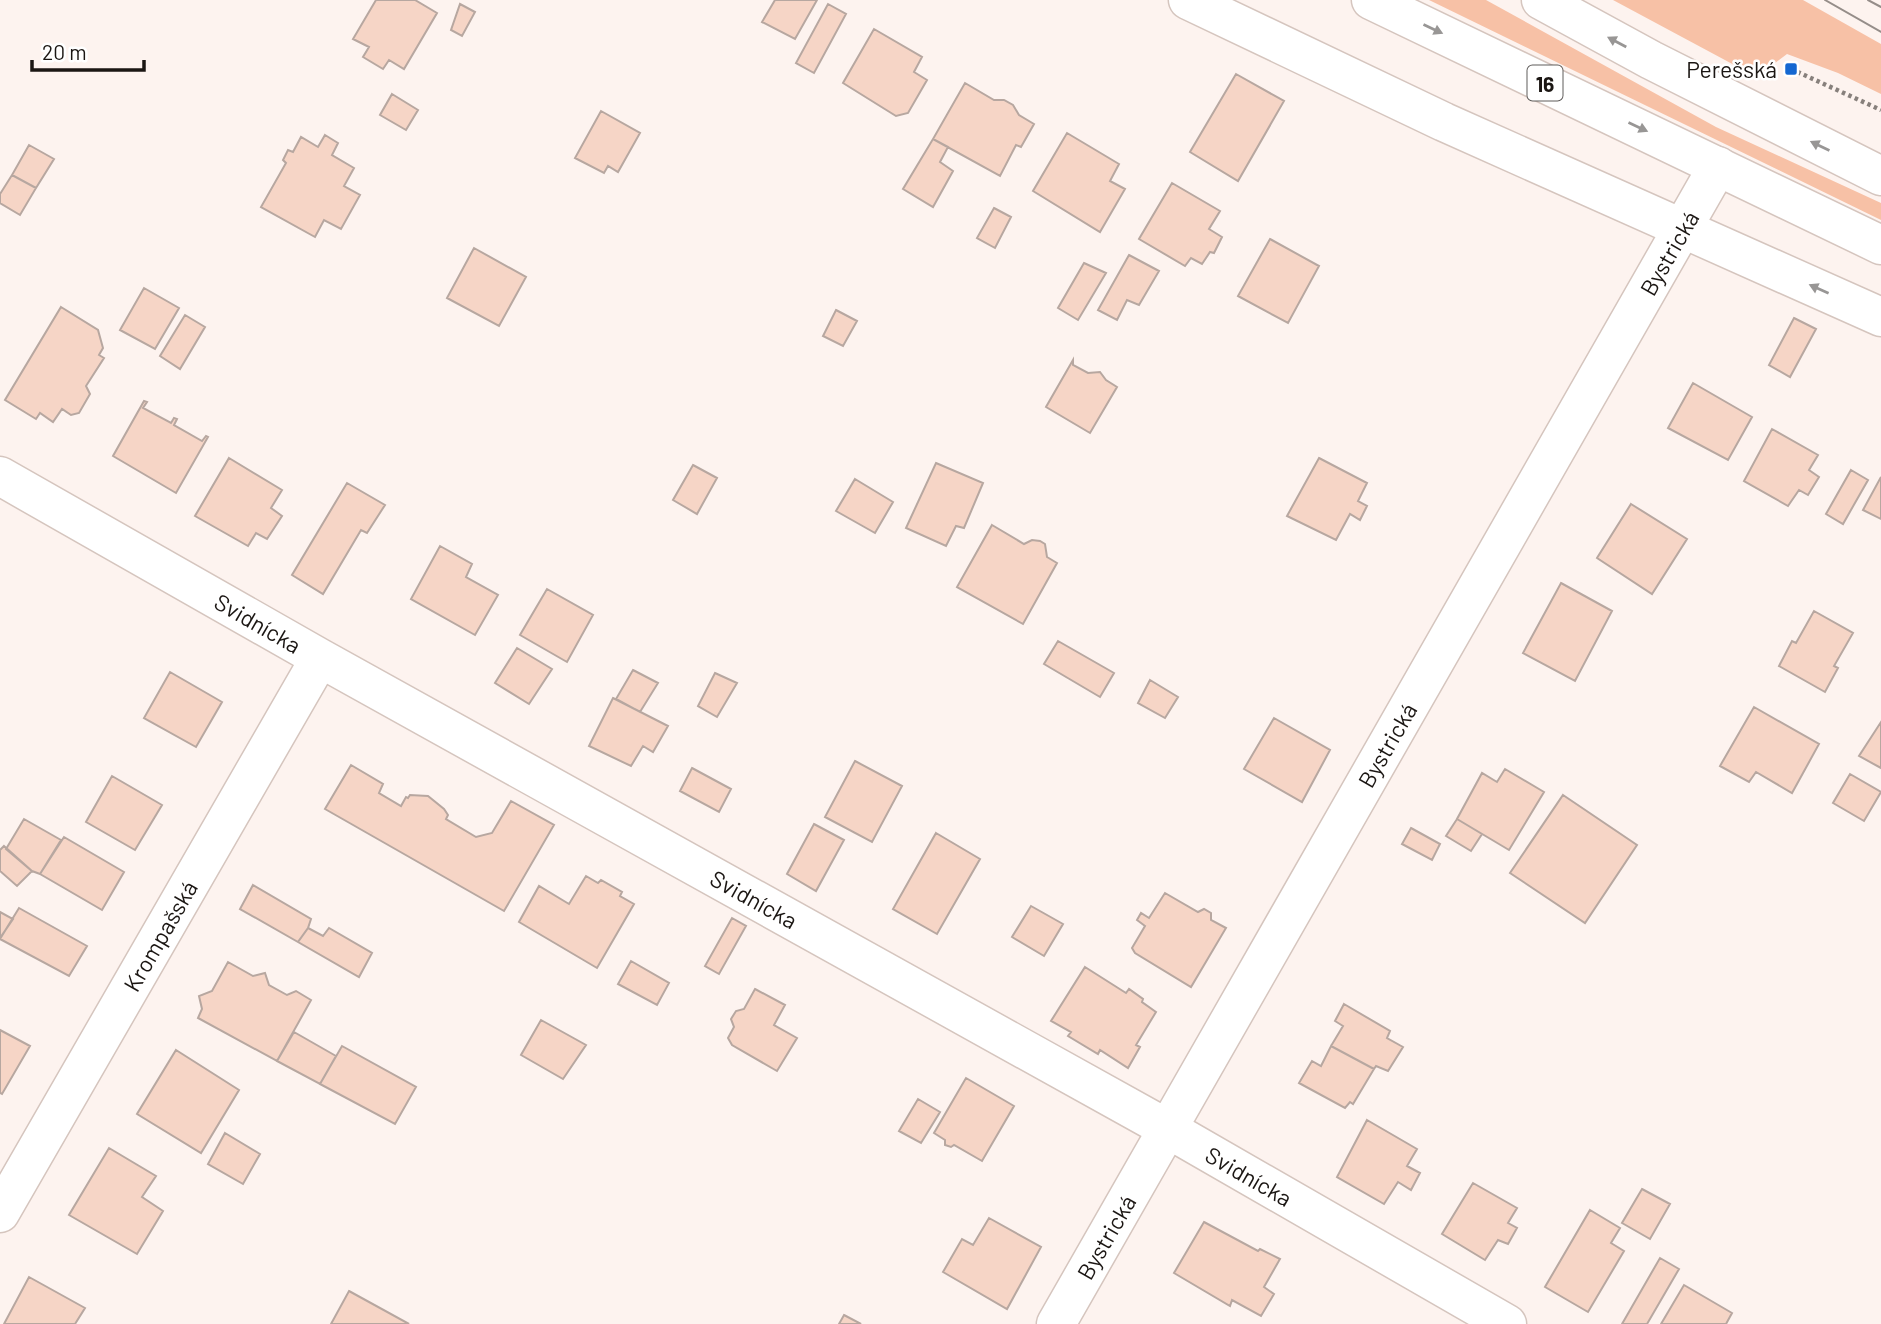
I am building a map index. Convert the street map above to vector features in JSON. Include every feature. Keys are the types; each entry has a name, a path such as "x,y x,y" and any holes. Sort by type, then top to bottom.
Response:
{"main road":[{"path":"1188,0 1444,122 1881,317"},
{"name":"16","path":"1371,0 1881,245"},
{"path":"1541,0 1651,60 1881,176"},
{"name":"Bystrická","path":"1056,1324 1718,166"},
{"name":"Svidnícka","path":"0,476 320,658 1168,1129 1507,1324"},
{"name":"Krompašská","path":"0,1213 320,658"}],"path":[{"path":"1791,69 1881,110"}],"shaded area":[{"path":"1429,0 1486,0 1716,127 1881,203 1881,220"},
{"path":"1613,0 1803,0 1881,44 1881,94 1838,73 1787,54 1762,73 1751,74"}],"building":[{"path":"376,0 415,0 437,13 404,69 389,60 383,69 363,57 369,47 353,39"},
{"path":"775,0 817,0 795,39 762,22"},
{"path":"460,4 475,12 462,36 451,30"},
{"path":"828,4 846,14 814,73 796,63"},
{"path":"874,29 922,57 914,72 927,80 908,113 896,116 843,83"},
{"path":"1236,74 1284,101 1238,181 1190,152"},
{"path":"965,83 994,100 1004,100 1013,105 1019,115 1034,124 1021,147 1016,145 1000,176 933,139"},
{"path":"392,94 418,110 406,130 380,115"},
{"path":"601,111 640,133 618,172 608,166 604,173 575,158"},
{"path":"1067,133 1119,164 1110,181 1125,189 1100,232 1033,191"},
{"path":"325,135 338,143 332,155 354,168 344,186 360,195 341,229 324,220 315,237 261,207 286,163 283,160 288,150 293,152 301,137 318,147"},
{"path":"933,139 948,147 940,162 953,171 933,207 903,189"},
{"path":"29,145 54,159 36,188 12,175"},
{"path":"12,175 36,188 20,215 0,203 0,194"},
{"path":"1172,183 1220,211 1209,229 1222,237 1214,253 1210,252 1202,264 1191,258 1185,266 1139,239"},
{"path":"994,208 1011,217 995,248 977,238"},
{"path":"1270,239 1319,266 1288,323 1238,296"},
{"path":"474,248 526,277 499,326 447,298"},
{"path":"1129,255 1159,271 1139,305 1127,300 1117,320 1098,310"},
{"path":"1084,263 1106,273 1078,320 1058,308"},
{"path":"144,288 179,308 155,349 120,330"},
{"path":"61,307 98,330 103,348 99,355 104,358 86,386 90,394 79,413 71,415 62,409 53,422 40,413 36,419 5,400"},
{"path":"836,310 857,321 843,346 823,336"},
{"path":"185,315 205,327 180,369 160,356"},
{"path":"1794,318 1816,329 1790,377 1769,365"},
{"path":"1073,360 1073,365 1088,373 1100,372 1117,387 1090,433 1046,407"},
{"path":"1693,383 1752,417 1728,460 1668,428"},
{"path":"144,401 147,402 143,408 171,423 174,418 177,419 174,425 202,441 208,437 176,493 113,456"},
{"path":"1772,429 1818,455 1809,470 1819,477 1808,495 1799,490 1788,506 1744,481"},
{"path":"229,458 282,490 271,508 282,516 267,539 256,533 248,546 195,516"},
{"path":"1319,458 1367,483 1358,501 1367,506 1360,520 1350,514 1336,540 1287,516"},
{"path":"936,463 983,483 964,528 956,526 946,546 906,528"},
{"path":"693,465 717,478 697,514 673,500"},
{"path":"1851,470 1868,480 1843,524 1826,514"},
{"path":"1881,477 1881,519 1863,510"},
{"path":"855,479 893,502 875,533 836,511"},
{"path":"347,483 385,505 367,533 361,530 323,594 292,575"},
{"path":"1631,504 1687,539 1652,594 1597,558"},
{"path":"992,525 1024,544 1032,540 1040,541 1045,544 1047,557 1057,563 1023,624 957,587"},
{"path":"440,546 472,564 466,577 498,595 475,635 411,599"},
{"path":"1561,583 1612,611 1575,681 1523,653"},
{"path":"547,589 593,615 567,662 520,635"},
{"path":"1814,611 1853,633 1834,666 1838,668 1825,692 1779,666 1792,641 1796,643"},
{"path":"1058,641 1114,673 1100,697 1044,664"},
{"path":"517,648 552,669 529,704 495,683"},
{"path":"633,670 658,683 640,712 616,699"},
{"path":"170,672 222,702 196,747 144,718"},
{"path":"715,673 737,683 717,717 698,706"},
{"path":"1150,680 1178,697 1165,718 1138,703"},
{"path":"613,698 668,726 653,752 643,746 631,766 589,746"},
{"path":"1754,707 1819,744 1792,793 1756,772 1749,782 1720,766"},
{"path":"1274,718 1330,750 1302,802 1244,769"},
{"path":"1881,722 1881,768 1859,756"},
{"path":"855,761 902,786 872,842 825,817"},
{"path":"351,765 383,784 379,793 401,806 410,795 428,796 444,809 448,815 446,819 476,837 492,833 511,801 554,825 504,911 325,809"},
{"path":"692,768 731,789 719,812 680,791"},
{"path":"1505,769 1544,792 1509,850 1457,819 1482,773 1497,782"},
{"path":"1850,774 1881,792 1864,821 1833,803"},
{"path":"112,776 162,805 135,850 86,822"},
{"path":"1563,795 1637,845 1585,923 1510,873"},
{"path":"24,819 61,840 40,874 32,871 6,849"},
{"path":"1457,819 1482,834 1471,851 1446,836"},
{"path":"814,824 844,840 816,891 787,874"},
{"path":"1411,828 1440,844 1432,860 1402,844"},
{"path":"936,833 980,859 937,934 893,909"},
{"path":"64,837 124,872 102,910 40,874"},
{"path":"4,846 32,871 17,886 0,871 0,850"},
{"path":"586,876 598,883 601,880 622,892 620,896 634,904 597,968 519,922 539,886 569,904"},
{"path":"253,885 311,919 298,942 240,909"},
{"path":"1165,893 1198,912 1204,909 1211,913 1211,920 1226,928 1191,987 1135,953 1132,948 1145,926 1137,920 1141,913 1149,918"},
{"path":"1031,906 1063,924 1044,956 1012,937"},
{"path":"19,908 87,946 69,976 0,939"},
{"path":"0,912 13,919 0,938"},
{"path":"732,918 746,926 719,974 705,966"},
{"path":"308,928 323,936 329,928 372,953 359,977 298,942"},
{"path":"631,961 669,983 657,1005 618,984"},
{"path":"228,962 253,976 265,973 269,985 287,995 296,991 311,1000 277,1061 198,1018 202,1009 199,996 212,991"},
{"path":"1085,967 1126,993 1129,989 1156,1012 1136,1045 1140,1047 1128,1068 1100,1050 1098,1054 1068,1036 1071,1032 1051,1021"},
{"path":"755,989 785,1005 774,1025 797,1038 777,1071 732,1045 728,1038 734,1027 731,1019 736,1011 744,1009"},
{"path":"1344,1004 1390,1031 1387,1038 1403,1047 1388,1071 1376,1066 1374,1069 1331,1046 1343,1026 1335,1021"},
{"path":"541,1020 586,1045 563,1079 521,1055"},
{"path":"0,1030 30,1046 2,1094 0,1093"},
{"path":"294,1032 336,1056 320,1084 277,1061"},
{"path":"342,1046 416,1087 395,1124 320,1084"},
{"path":"1331,1046 1374,1069 1353,1104 1350,1102 1345,1108 1299,1083 1312,1061 1321,1066"},
{"path":"176,1050 239,1090 201,1153 137,1114"},
{"path":"966,1078 1014,1106 982,1161 954,1145 945,1145 945,1140 934,1133"},
{"path":"918,1099 940,1112 921,1143 899,1131"},
{"path":"1367,1120 1417,1149 1407,1166 1420,1173 1411,1190 1398,1182 1384,1204 1337,1177"},
{"path":"225,1133 260,1154 243,1184 208,1164"},
{"path":"109,1148 156,1176 142,1197 163,1211 137,1254 69,1215"},
{"path":"1473,1183 1517,1208 1508,1223 1517,1228 1508,1244 1498,1240 1485,1260 1442,1234"},
{"path":"1642,1189 1670,1204 1650,1239 1622,1223"},
{"path":"1590,1210 1620,1228 1611,1243 1624,1251 1588,1312 1545,1287"},
{"path":"989,1218 1041,1247 1007,1309 943,1272 962,1239 973,1245"},
{"path":"1204,1222 1258,1251 1260,1249 1280,1259 1264,1287 1274,1294 1261,1316 1232,1300 1230,1306 1174,1273"},
{"path":"1660,1258 1679,1269 1647,1324 1622,1324"},
{"path":"29,1277 85,1308 75,1324 4,1324"},
{"path":"1684,1285 1732,1313 1726,1324 1661,1324"},
{"path":"349,1291 409,1324 331,1324"},
{"path":"844,1315 861,1324 839,1324"}],"tram line":[{"path":"1825,0 1881,32"},
{"path":"1868,0 1881,7"}],"place":[{"name":"Perešská","path":"1791,69"}]}
